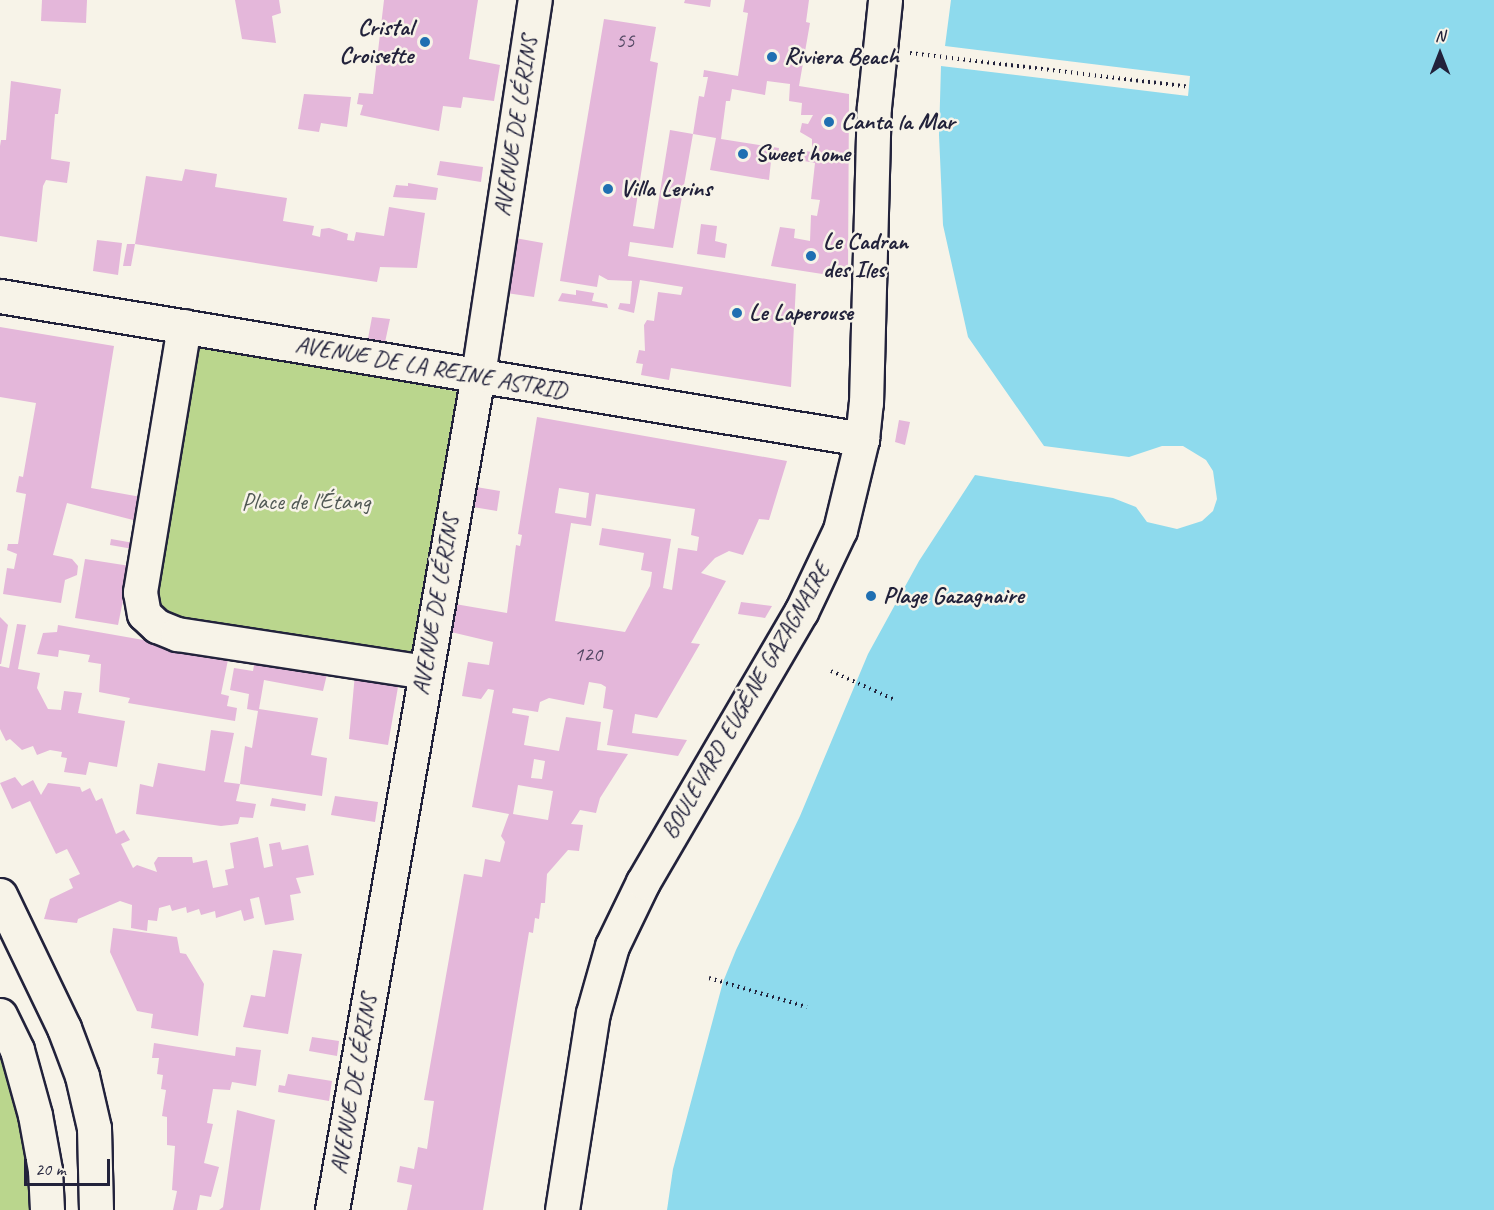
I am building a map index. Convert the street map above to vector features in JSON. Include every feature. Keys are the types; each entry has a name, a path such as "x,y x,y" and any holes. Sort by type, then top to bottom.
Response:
{"street":[{"name":"AVENUE DE LÉRINS","path":"332,1210 477,375 535,0"},
{"name":"BOULEVARD EUGÈNE GAZAGNAIRE","path":"562,1210 593,1013 612,946 643,882 823,571 840,530 862,439 869,348 874,106 885,0"},
{"name":"AVENUE DE LA REINE ASTRID","path":"0,296 862,439"},
{"path":"184,326 140,592 144,614 157,626 177,634 424,672"},
{"path":"0,895 64,1028 82,1076 94,1128 96,1210"},
{"path":"0,1015 17,1050 35,1115 45,1170 47,1210"}],"path":[{"path":"925,53 1190,87"},
{"path":"831,671 893,699"},
{"path":"709,978 807,1007"}],"green space":[{"name":"Place de l'Étang","path":"194,344 465,393 417,659 147,611"},
{"path":"0,1015 47,1210 0,1210"}],"water":[{"path":"951,0 1494,0 1494,1210 667,1210 673,1169 723,982 736,950 800,816 868,654 919,561 975,475 1113,498 1136,507 1147,522 1177,529 1202,521 1213,511 1217,499 1213,471 1206,460 1183,446 1162,446 1129,457 1044,446 968,337 943,225 939,135 941,66 1188,96 1190,76 945,46"}],"building":[{"path":"42,0 87,0 86,23 41,21"},
{"path":"235,0 279,0 281,13 272,16 276,43 242,39"},
{"name":"Cristal Croisette","path":"384,0 478,0 469,59 500,65 494,101 463,97 461,108 443,106 439,131 360,115 363,105 357,104 359,93 373,94"},
{"path":"685,0 711,0 710,7 684,3"},
{"path":"745,0 809,0 806,22 810,23 799,86 849,94 848,278 771,266 780,227 795,229 794,238 810,241 811,215 817,216 820,200 811,199 815,163 804,161 805,151 812,152 812,139 800,132 802,123 808,124 813,115 801,115 802,103 789,101 790,84 767,81 765,95 732,89 730,101 726,101 721,139 779,148 777,161 771,161 769,180 710,170 716,138 693,134 699,96 704,97 708,77 703,77 704,70 738,76 748,13 743,12"},
{"path":"604,19 656,27 650,61 658,63 633,226 654,229 670,130 693,134 673,248 630,242 628,256 796,284 791,387 671,368 669,380 641,375 643,364 636,363 639,350 645,351 644,325 647,320 654,321 658,292 681,295 683,287 640,280 634,313 618,309 620,303 630,304 632,281 608,280 599,275 597,287 560,281"},
{"path":"11,81 61,89 58,114 55,114 51,159 70,162 67,183 46,180 43,186 37,242 0,236 0,146 1,140 6,140"},
{"path":"304,94 351,97 347,127 321,123 319,132 298,129"},
{"path":"440,161 483,167 481,182 437,175"},
{"path":"185,169 217,174 215,187 287,198 283,221 314,226 312,235 320,237 321,229 329,228 348,234 347,240 354,241 356,232 384,236 389,207 425,213 417,268 380,267 377,282 135,244 146,176 182,181"},
{"path":"408,183 438,188 436,200 393,197 396,185 408,186"},
{"path":"701,224 717,226 715,241 727,244 725,258 697,254"},
{"path":"515,238 543,243 534,297 507,293"},
{"path":"97,240 122,243 118,275 93,271"},
{"path":"127,244 135,244 131,266 123,266"},
{"path":"576,290 594,293 592,301 607,304 608,308 558,301 562,293 576,295"},
{"path":"372,317 390,319 384,347 367,344"},
{"path":"0,327 114,346 91,488 141,497 137,521 67,503 53,555 72,559 78,566 77,575 65,580 61,603 3,594 7,568 14,569 17,554 7,550 8,544 18,544 26,494 16,492 19,476 23,477 36,403 0,397"},
{"path":"537,417 787,461 769,520 759,519 743,555 729,551 715,558 701,573 726,581 691,643 700,644 657,718 635,714 632,733 687,740 678,756 607,745 613,710 603,708 606,687 601,684 589,682 584,705 549,698 540,702 538,712 513,708 512,713 529,716 524,745 559,751 566,717 601,722 597,750 628,754 600,798 596,813 580,810 571,824 583,825 579,851 568,850 547,874 545,903 541,903 539,919 535,918 533,933 529,932 483,1210 407,1210 412,1185 397,1182 400,1166 414,1169 418,1147 427,1149 434,1101 424,1100 464,874 482,877 485,859 500,862 505,842 501,836 509,814 472,807 494,690 488,689 481,699 462,696 468,662 489,665 493,642 451,632 455,604 507,613 516,545 520,546 522,535 518,534","holes":["559,488 589,493 586,518 555,513","596,494 695,509 691,535 699,537 697,551 678,548 672,590 663,588 671,539 602,528 599,545 644,553 641,570 652,572 650,586 625,632 555,621 571,523 591,526","534,759 545,761 542,779 531,778","518,785 553,791 548,820 513,814"]},
{"path":"899,420 910,422 905,445 895,442"},
{"path":"476,487 500,491 497,511 473,507"},
{"path":"111,539 134,543 133,549 110,545"},
{"path":"85,559 130,566 118,625 75,618"},
{"path":"741,602 772,606 765,618 738,614"},
{"path":"0,617 8,625 1,664 0,664"},
{"path":"17,624 26,625 18,669 40,673 37,688 48,709 61,710 64,691 82,693 78,713 125,721 117,767 89,762 86,775 64,772 67,758 61,757 62,752 50,750 37,755 33,746 22,750 10,739 6,741 0,729 0,666 9,668"},
{"path":"58,625 229,655 221,694 229,696 227,706 237,708 235,721 128,703 130,698 99,692 101,664 88,662 90,655 59,650 58,657 37,654 43,633 57,632"},
{"path":"255,659 328,670 323,691 264,680 259,709 318,718 311,755 327,758 322,796 240,784 245,746 252,748 258,711 247,709 249,694 230,690 234,668 253,671"},
{"path":"355,674 399,681 388,745 349,739"},
{"path":"211,730 234,733 224,782 240,784 236,801 256,804 253,818 240,817 238,824 221,826 136,814 140,784 153,787 158,763 205,771"},
{"path":"15,777 22,786 33,780 41,795 48,783 80,787 82,792 90,788 96,801 102,798 116,834 124,830 130,840 121,844 133,868 137,865 157,872 154,863 158,857 192,857 193,863 207,860 213,888 228,885 225,870 234,868 230,843 258,837 264,868 273,866 269,844 280,842 282,850 308,845 314,875 296,878 301,893 290,895 294,920 265,925 259,897 250,899 254,918 244,921 241,910 216,918 215,911 201,915 199,909 187,913 186,907 172,911 170,905 159,908 157,921 148,920 147,931 131,928 132,905 120,901 78,919 77,923 44,919 50,899 73,888 69,879 80,874 67,849 56,854 30,801 12,809 0,783"},
{"path":"335,796 378,802 375,822 331,815"},
{"path":"272,798 306,804 305,811 270,806"},
{"path":"113,928 177,937 180,953 186,954 204,984 198,1036 151,1028 153,1014 137,1011 110,952"},
{"path":"273,950 302,954 288,1034 243,1027 251,995 265,997"},
{"path":"312,1037 339,1041 337,1056 309,1051"},
{"path":"154,1043 235,1056 236,1047 261,1050 256,1086 232,1082 230,1090 213,1089 207,1123 213,1124 204,1163 219,1167 211,1197 200,1195 197,1210 173,1210 177,1191 172,1190 175,1146 167,1145 167,1117 162,1116 166,1090 161,1089 163,1075 157,1074 159,1058 152,1058"},
{"path":"288,1074 332,1081 329,1101 278,1092 279,1085 285,1086"},
{"path":"237,1110 275,1120 260,1210 219,1210 223,1207"}],"place":[{"name":"Cristal Croisette","path":"425,42"},
{"name":"Riviera Beach","path":"772,57"},
{"name":"Canta la Mar","path":"829,122"},
{"name":"Sweet home","path":"743,154"},
{"name":"Villa Lerins","path":"608,189"},
{"name":"Le Cadran des Iles","path":"811,256"},
{"name":"Le Laperouse","path":"737,313"},
{"name":"Plage Gazagnaire","path":"871,596"}]}
